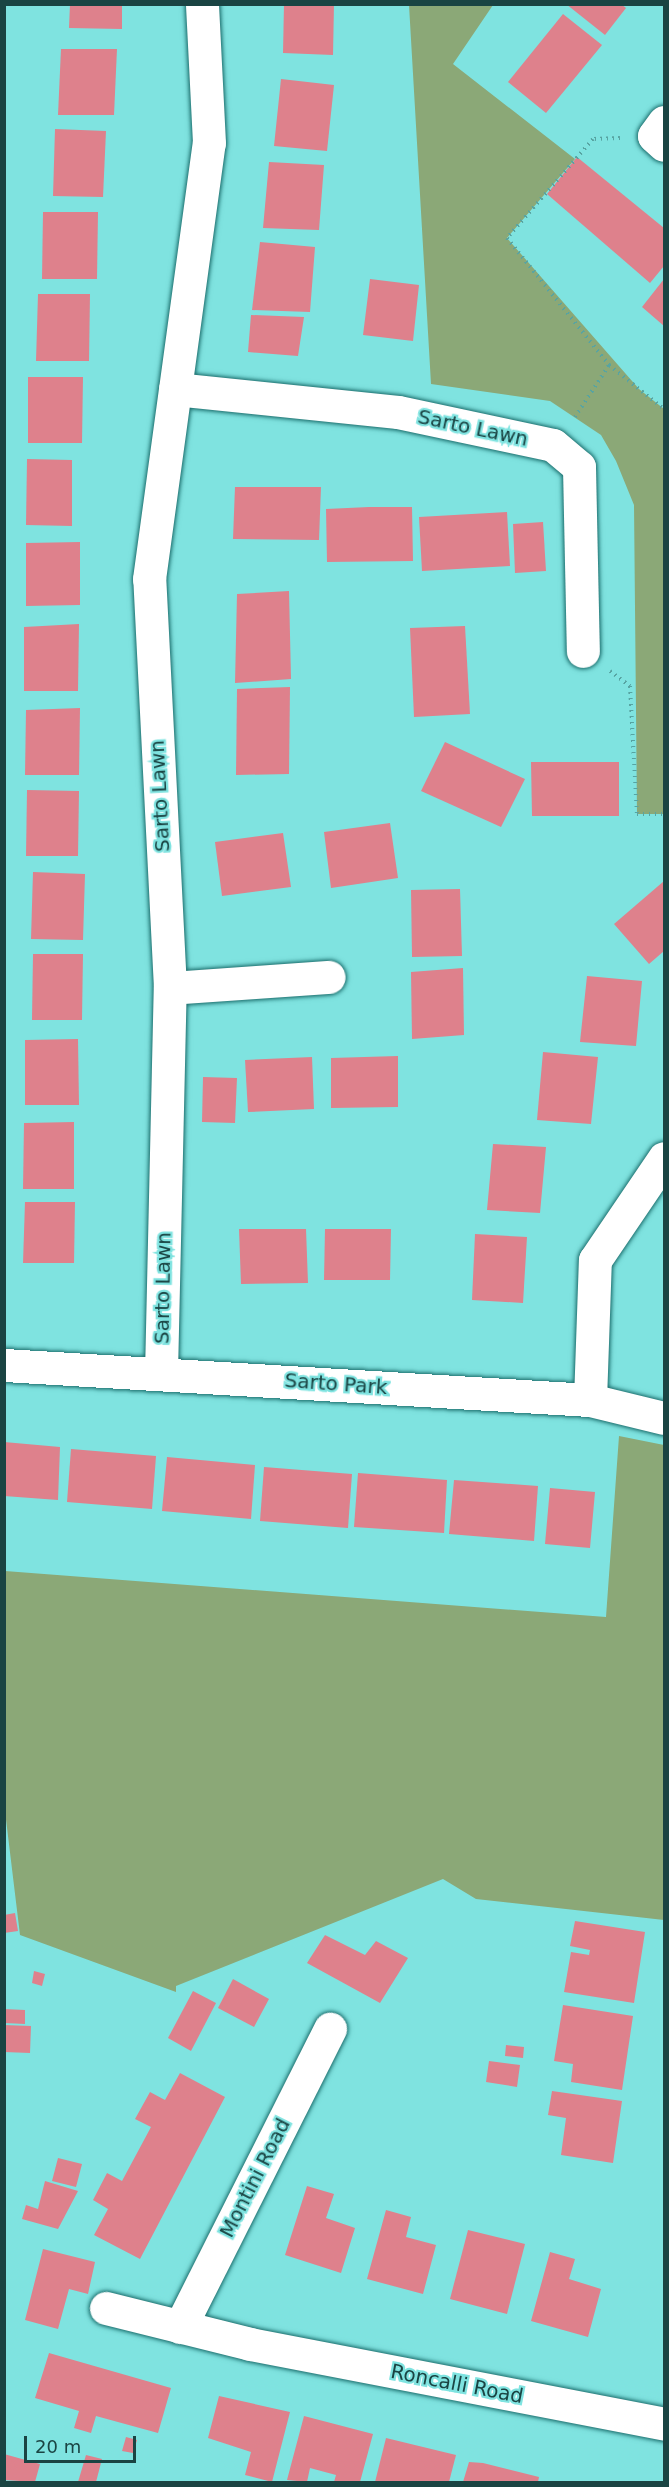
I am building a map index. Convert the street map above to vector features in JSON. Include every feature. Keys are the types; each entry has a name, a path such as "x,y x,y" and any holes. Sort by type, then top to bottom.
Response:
{"street":[{"name":"Sarto Lawn","path":"161,1373 170,988 149,579 209,143 202,4"},
{"name":"Sarto Lawn","path":"175,389 398,412 553,445 579,466 583,651"},
{"path":"170,988 329,977"},
{"path":"590,1400 595,1260 664,1158"},
{"name":"Sarto Park","path":"4,1365 590,1400 664,1418"},
{"name":"Montini Road","path":"180,2327 330,2028"},
{"path":"106,2308 180,2327"},
{"name":"Roncalli Road","path":"180,2327 250,2344 664,2424"}],"path":[{"path":"661,134 592,139 507,238 609,365 664,409"},
{"path":"553,445 609,365"},
{"path":"583,651 630,686 637,814 664,814"}],"green space":[{"path":"409,5 493,5 453,64 575,159 507,238 639,389 664,409 664,814 637,814 634,505 616,461 601,435 550,401 431,384"},
{"path":"619,1436 664,1445 664,1920 476,1899 443,1879 176,1986 176,1992 20,1935 4,1803 5,1571 606,1617"}],"building":[{"path":"70,4 122,4 122,29 69,28"},
{"path":"284,4 334,4 333,55 283,53"},
{"path":"566,4 621,4 626,8 605,35"},
{"path":"563,14 602,45 546,113 508,82"},
{"path":"61,49 117,49 114,115 58,115"},
{"path":"281,79 334,85 327,151 274,146"},
{"path":"55,129 106,131 103,197 53,196"},
{"path":"577,157 664,228 664,266 650,283 547,194"},
{"path":"269,162 324,165 319,230 263,228"},
{"path":"43,212 98,212 97,279 42,279"},
{"path":"260,242 315,247 310,312 252,310"},
{"path":"370,279 419,285 413,341 363,335"},
{"path":"664,279 664,326 642,307"},
{"path":"38,294 90,294 89,361 36,361"},
{"path":"251,315 304,317 298,356 248,352"},
{"path":"28,377 83,377 82,443 28,443"},
{"path":"27,459 72,460 72,526 26,525"},
{"path":"235,487 321,487 319,540 233,539"},
{"path":"412,507 413,561 327,562 326,509"},
{"path":"507,512 510,566 422,571 419,517"},
{"path":"543,522 546,571 515,573 513,524"},
{"path":"80,542 80,605 26,606 26,543"},
{"path":"289,591 291,679 235,683 237,594"},
{"path":"79,624 78,691 24,691 24,627"},
{"path":"465,626 470,714 414,717 410,628"},
{"path":"290,687 289,774 236,775 237,689"},
{"path":"80,708 79,775 25,775 26,710"},
{"path":"445,742 525,779 501,827 421,791"},
{"path":"531,762 619,762 619,816 532,816"},
{"path":"27,790 79,791 78,856 26,856"},
{"path":"390,823 398,878 331,888 324,832"},
{"path":"283,833 291,887 222,896 215,842"},
{"path":"33,872 85,874 83,940 31,939"},
{"path":"664,881 664,951 649,964 614,924"},
{"path":"460,889 462,956 412,957 411,890"},
{"path":"33,954 83,954 82,1020 32,1020"},
{"path":"463,968 464,1035 412,1039 411,972"},
{"path":"587,976 642,981 636,1046 580,1042"},
{"path":"78,1039 79,1105 25,1105 25,1040"},
{"path":"543,1052 598,1057 591,1124 537,1120"},
{"path":"398,1056 398,1107 331,1108 331,1058"},
{"path":"312,1057 314,1109 248,1112 245,1060"},
{"path":"203,1077 237,1078 235,1123 202,1122"},
{"path":"74,1122 74,1189 23,1189 24,1123"},
{"path":"493,1144 546,1147 540,1213 487,1210"},
{"path":"25,1202 75,1202 74,1263 23,1263"},
{"path":"239,1229 306,1229 308,1283 241,1284"},
{"path":"325,1229 391,1229 390,1280 324,1280"},
{"path":"475,1234 527,1237 523,1303 472,1300"},
{"path":"4,1442 60,1447 58,1500 4,1496"},
{"path":"71,1449 156,1456 152,1509 67,1502"},
{"path":"167,1457 255,1465 251,1519 162,1511"},
{"path":"264,1467 352,1474 348,1528 260,1521"},
{"path":"358,1473 447,1480 444,1533 354,1527"},
{"path":"454,1480 538,1486 534,1541 449,1534"},
{"path":"550,1488 595,1492 590,1548 545,1544"},
{"path":"15,1913 18,1931 4,1933 4,1915"},
{"path":"575,1921 645,1932 634,2003 564,1992 571,1952 589,1955 590,1950 570,1946"},
{"path":"325,1935 365,1955 376,1941 408,1958 380,2003 307,1963"},
{"path":"34,1971 45,1974 42,1986 32,1983"},
{"path":"233,1979 269,1999 254,2027 218,2008"},
{"path":"193,1991 216,2003 191,2051 168,2038"},
{"path":"563,2005 633,2016 622,2090 571,2082 573,2064 554,2061"},
{"path":"4,2009 25,2010 25,2024 4,2023"},
{"path":"4,2025 31,2026 30,2053 4,2052"},
{"path":"506,2045 524,2047 523,2058 505,2056"},
{"path":"489,2061 520,2065 517,2087 486,2082"},
{"path":"180,2073 225,2097 140,2259 94,2235 108,2209 93,2200 107,2173 122,2181 151,2127 135,2119 150,2092 165,2100"},
{"path":"552,2091 622,2101 613,2163 561,2155 566,2118 548,2115"},
{"path":"58,2158 82,2164 76,2187 52,2181"},
{"path":"45,2181 78,2191 58,2229 22,2219 26,2205 38,2209"},
{"path":"307,2186 334,2194 326,2218 355,2228 341,2273 285,2255"},
{"path":"386,2210 411,2217 406,2237 436,2245 423,2294 367,2279"},
{"path":"468,2230 525,2244 507,2314 450,2299"},
{"path":"43,2249 95,2262 88,2294 69,2289 58,2329 25,2320"},
{"path":"550,2252 575,2259 569,2279 601,2289 588,2337 531,2321"},
{"path":"49,2353 171,2388 158,2433 96,2416 91,2433 74,2428 79,2411 35,2398"},
{"path":"219,2396 290,2412 272,2482 245,2475 251,2452 208,2438"},
{"path":"304,2416 373,2434 360,2482 334,2482 336,2475 310,2468 307,2482 287,2480"},
{"path":"126,2437 137,2440 133,2453 122,2451"},
{"path":"386,2438 456,2455 449,2482 375,2482"},
{"path":"4,2454 40,2464 35,2482 4,2480"},
{"path":"86,2455 102,2459 96,2482 78,2482"},
{"path":"469,2462 483,2463 539,2477 538,2482 463,2482"}]}
